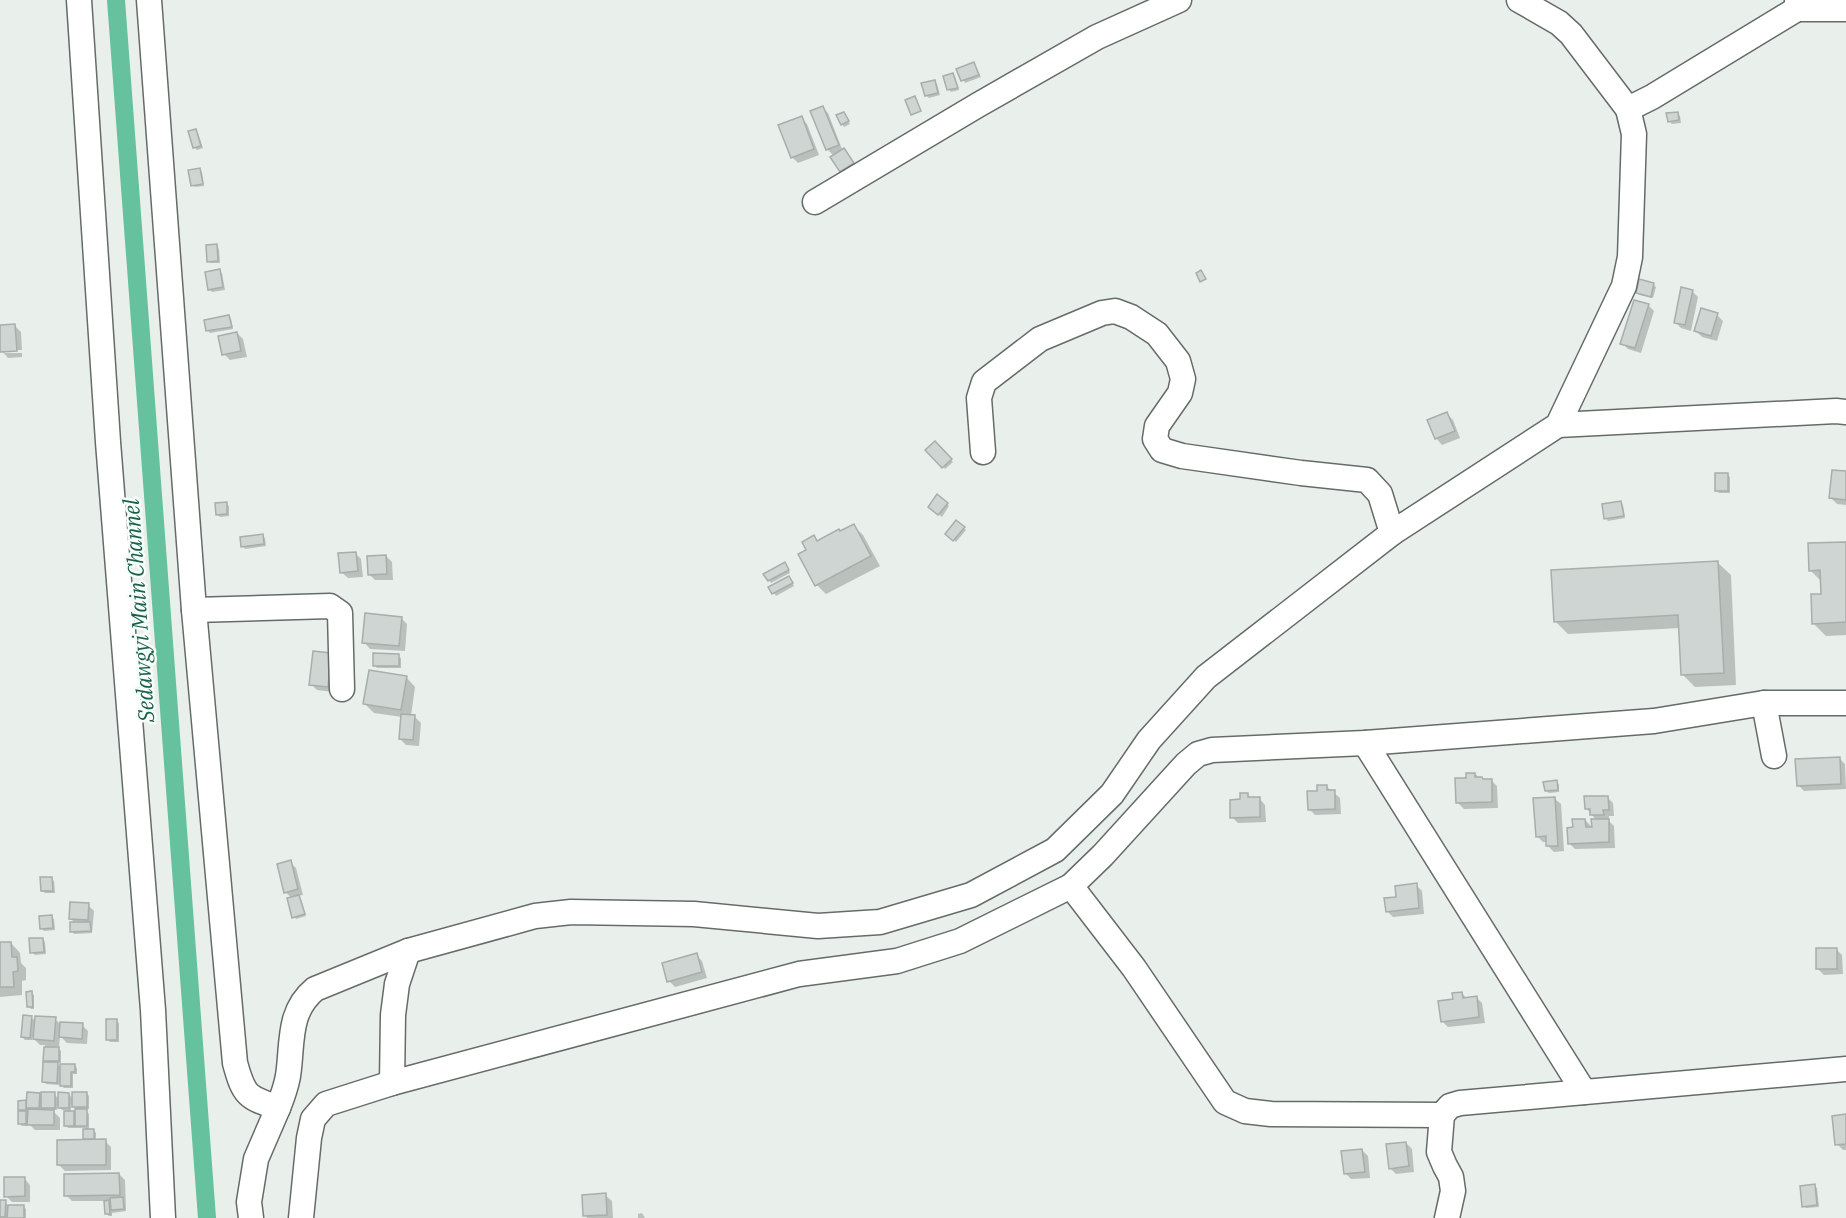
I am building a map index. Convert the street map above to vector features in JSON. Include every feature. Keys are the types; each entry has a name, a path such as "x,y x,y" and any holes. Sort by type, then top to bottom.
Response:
{"street":[{"path":"79,0 108,442 153,1010 163,1218"},
{"path":"149,0 194,610 235,1063 240,1083 252,1098 278,1108"},
{"path":"815,202 1097,37 1179,0"},
{"path":"1519,0 1559,23 1571,34 1628,109 1634,134 1630,257 1624,286 1558,425"},
{"path":"1628,109 1652,97 1797,4 1846,9"},
{"path":"983,452 979,398 984,382 1040,339 1102,313 1115,311 1131,317 1157,334 1178,361 1183,379 1180,393 1157,426 1155,439 1162,450 1182,456 1367,480 1380,495 1392,533"},
{"path":"251,1218 249,1202 256,1159 278,1108 287,1078 294,1019 304,998 315,989 408,951 535,916 562,913 694,914 818,926 880,922 971,895 1055,850 1112,794 1149,740 1206,677 1392,533 1558,425 1843,416"},
{"path":"194,610 330,606 335,608 340,613 342,689"},
{"path":"301,1218 313,1119 326,1104 392,1083 799,974 897,961 960,941 1071,886 1198,754 1212,750 1365,743 1654,721 1764,703 1846,703"},
{"path":"1764,703 1774,756"},
{"path":"1365,743 1584,1092"},
{"path":"1071,886 1134,968 1225,1102 1245,1112 1271,1114 1443,1114"},
{"path":"392,1083 393,1015 397,984 408,951"},
{"path":"1447,1218 1453,1191 1451,1177 1439,1152 1443,1114 1450,1106 1460,1103 1846,1069"}],"building":[{"path":"974,62 979,75 961,81 956,69"},
{"path":"953,73 958,88 947,90 943,76"},
{"path":"935,80 938,93 925,96 921,83"},
{"path":"915,96 921,111 911,115 905,100"},
{"path":"823,106 839,145 826,150 810,111"},
{"path":"844,112 849,121 841,125 836,115"},
{"path":"1678,112 1679,120 1668,122 1666,113"},
{"path":"802,116 814,149 791,158 778,125"},
{"path":"196,129 201,146 193,148 188,131"},
{"path":"844,148 854,163 840,172 830,157"},
{"path":"200,168 203,184 191,186 188,170"},
{"path":"217,244 218,261 207,262 206,245"},
{"path":"220,269 223,287 208,290 205,272"},
{"path":"1201,270 1206,279 1200,282 1196,273"},
{"path":"1639,279 1654,283 1651,297 1636,293"},
{"path":"1681,287 1693,290 1685,325 1674,323"},
{"path":"1634,300 1649,304 1635,348 1620,344"},
{"path":"1701,308 1718,313 1711,336 1694,331"},
{"path":"229,315 232,327 206,331 204,320"},
{"path":"15,324 17,351 0,352 0,325"},
{"path":"237,332 241,351 222,355 218,336"},
{"path":"1447,412 1455,431 1435,439 1427,420"},
{"path":"935,441 952,459 942,468 925,450"},
{"path":"1832,470 1846,471 1846,500 1829,498"},
{"path":"1715,473 1728,473 1728,491 1715,491"},
{"path":"937,494 948,503 938,515 928,507"},
{"path":"1621,501 1624,516 1604,519 1602,504"},
{"path":"227,502 227,514 216,515 215,503"},
{"path":"956,520 965,527 953,541 945,534"},
{"path":"854,524 871,556 815,586 798,554 806,550 802,542 814,535 817,541"},
{"path":"263,534 264,544 241,547 240,537"},
{"path":"1846,542 1846,622 1812,624 1811,594 1821,594 1820,570 1809,571 1808,543"},
{"path":"356,552 358,571 340,573 338,553"},
{"path":"386,555 387,574 368,575 367,556"},
{"path":"1718,561 1724,673 1681,675 1678,615 1554,622 1551,570"},
{"path":"785,562 789,570 768,581 763,574"},
{"path":"789,576 793,583 772,594 768,587"},
{"path":"365,613 402,617 399,646 362,643"},
{"path":"313,651 331,653 328,687 309,685"},
{"path":"373,653 399,654 399,666 373,666"},
{"path":"369,670 407,676 401,710 363,704"},
{"path":"401,714 415,715 413,740 399,739"},
{"path":"1840,757 1841,784 1797,786 1795,759"},
{"path":"1466,773 1475,773 1475,777 1483,779 1492,779 1492,802 1456,803 1455,778 1466,778"},
{"path":"1557,780 1558,790 1545,791 1543,782"},
{"path":"1317,785 1327,785 1327,790 1335,790 1335,809 1308,810 1307,791 1317,791"},
{"path":"1240,793 1248,793 1248,797 1260,797 1260,817 1230,818 1230,800 1240,799"},
{"path":"1584,796 1608,796 1609,810 1603,810 1604,815 1590,815 1590,809 1585,809"},
{"path":"1555,797 1558,846 1546,846 1546,836 1536,837 1533,798"},
{"path":"1572,819 1585,819 1586,827 1592,827 1591,819 1609,819 1609,842 1568,844 1567,828 1573,827"},
{"path":"291,860 298,889 284,893 277,864"},
{"path":"40,877 52,877 53,891 41,891"},
{"path":"1417,883 1419,908 1386,912 1384,898 1396,897 1395,886"},
{"path":"299,895 305,914 292,918 287,898"},
{"path":"70,902 89,903 88,920 69,919"},
{"path":"52,915 53,928 40,929 39,916"},
{"path":"70,922 90,922 91,931 70,932"},
{"path":"29,938 43,938 44,952 30,953"},
{"path":"0,942 11,942 12,957 17,957 18,971 13,972 14,987 0,987"},
{"path":"1816,948 1837,948 1837,969 1816,969"},
{"path":"697,953 702,972 667,982 662,963"},
{"path":"32,991 33,1007 27,1007 26,992"},
{"path":"1462,992 1463,998 1477,996 1479,1017 1441,1022 1438,1001 1453,999 1452,993"},
{"path":"23,1015 32,1016 30,1038 21,1037"},
{"path":"35,1016 56,1017 54,1041 33,1039"},
{"path":"106,1019 117,1019 117,1040 106,1040"},
{"path":"60,1022 83,1023 82,1039 59,1037"},
{"path":"44,1047 59,1047 59,1061 43,1061"},
{"path":"43,1062 58,1062 57,1083 42,1082"},
{"path":"60,1064 75,1064 75,1072 71,1072 71,1086 60,1086"},
{"path":"27,1092 40,1093 39,1108 26,1108"},
{"path":"41,1092 55,1092 55,1108 41,1108"},
{"path":"58,1092 69,1093 69,1108 58,1108"},
{"path":"72,1092 87,1092 87,1107 72,1107"},
{"path":"26,1100 26,1110 18,1110 18,1101"},
{"path":"28,1109 54,1110 54,1125 27,1125"},
{"path":"75,1109 87,1109 87,1126 75,1126"},
{"path":"18,1111 26,1111 26,1124 18,1124"},
{"path":"64,1111 74,1111 74,1126 64,1126"},
{"path":"1846,1114 1846,1144 1835,1145 1832,1116"},
{"path":"83,1129 94,1129 94,1139 83,1139"},
{"path":"106,1139 106,1165 57,1165 57,1140"},
{"path":"1406,1142 1409,1166 1389,1169 1386,1144"},
{"path":"1362,1149 1365,1172 1344,1174 1341,1151"},
{"path":"119,1173 120,1195 64,1196 64,1174"},
{"path":"4,1177 25,1177 25,1196 4,1197"},
{"path":"1815,1184 1817,1205 1802,1207 1800,1186"},
{"path":"606,1193 607,1215 583,1216 582,1195"},
{"path":"123,1197 124,1209 111,1210 110,1198"},
{"path":"0,1200 6,1200 5,1217 0,1217"},
{"path":"109,1200 110,1214 105,1214 104,1201"},
{"path":"8,1205 24,1205 24,1218 7,1218"}],"waterway":[{"name":"Sedawgyi Main Channel","path":"116,0 207,1218"}]}
